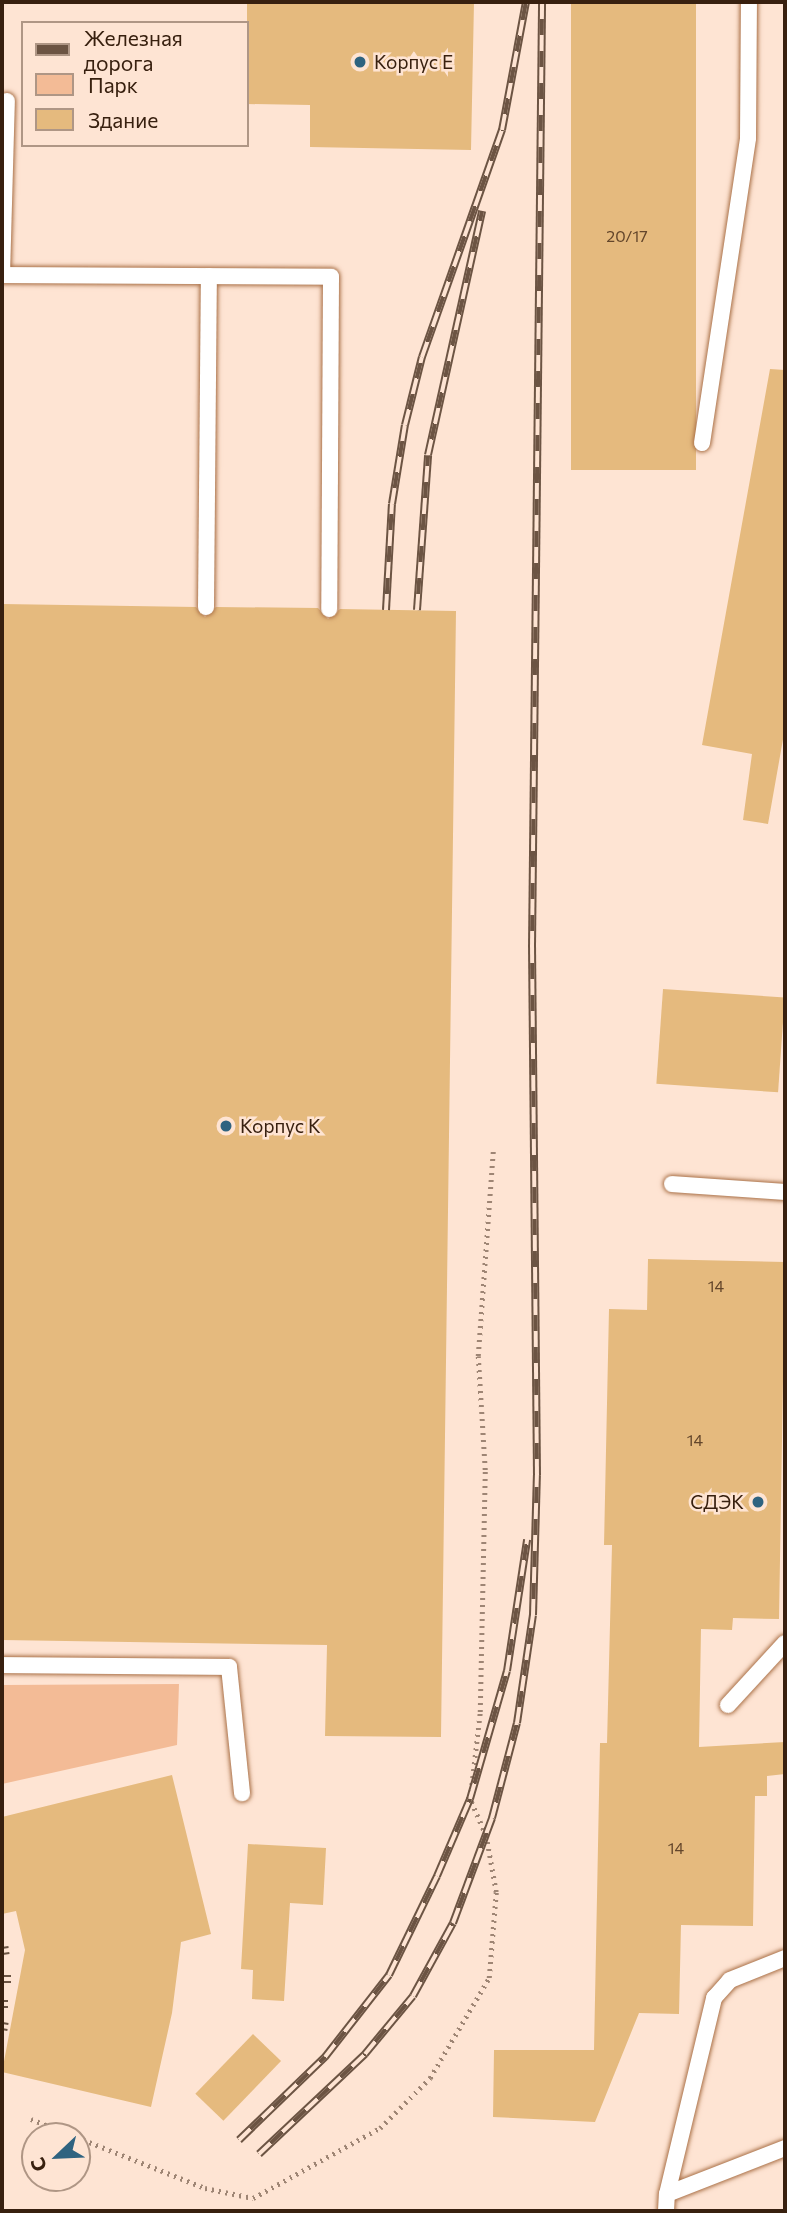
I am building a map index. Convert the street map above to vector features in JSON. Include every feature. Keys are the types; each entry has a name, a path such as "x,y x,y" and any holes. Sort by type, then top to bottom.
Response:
{"lane":[{"path":"702,443 748,138 749,2"},
{"path":"7,101 2,275 331,277 329,609"},
{"path":"206,607 209,276"},
{"path":"672,1184 785,1192"},
{"path":"728,1705 785,1643"},
{"path":"2,1665 229,1667 242,1793"},
{"path":"666,2211 667,2194 714,1998 730,1980 785,1958"},
{"path":"667,2194 785,2148"}],"path":[{"path":"31,2119 205,2188 253,2198 380,2128 430,2078 489,1978 496,1892 486,1836 470,1799 480,1712 485,1470 478,1356 493,1151"}],"green space":[{"path":"179,1684 177,1745 2,1784 2,1685"}],"building":[{"name":"Корпус Е","path":"247,2 474,2 471,150 310,147 310,105 248,104"},
{"path":"571,2 696,2 696,470 571,470"},
{"path":"770,369 785,370 785,728 768,824 743,820 752,754 702,745"},
{"name":"Корпус К","path":"2,604 196,607 205,617 216,607 318,608 328,619 340,609 456,611 441,1737 325,1736 327,1645 2,1640"},
{"path":"663,989 785,998 778,1092 656,1084"},
{"path":"648,1259 785,1262 779,1619 733,1618 732,1630 701,1629 699,1747 785,1742 785,1774 767,1776 767,1796 755,1796 753,1926 681,1925 679,2014 639,2013 595,2122 493,2117 494,2050 594,2050 600,1743 607,1743 612,1545 604,1545 609,1309 647,1310"},
{"path":"172,1775 211,1934 181,1942 172,2013 151,2107 2,2072 25,1950 16,1911 2,1914 2,1817"},
{"path":"248,1844 326,1848 323,1905 290,1903 284,2001 252,1999 253,1970 241,1969"},
{"path":"253,2034 281,2061 223,2121 195,2094"}],"railway":[{"path":"386,610 392,504 405,425 422,357 502,130 526,2"},
{"path":"259,2154 365,2054 413,1996 453,1923 492,1818 517,1723 533,1615 537,1475 532,947 542,2"},
{"path":"417,610 428,455 482,211"},
{"path":"239,2140 325,2057 389,1975 437,1876 470,1799 507,1671 527,1540"},
{"path":"2,1951 9,1950"},
{"path":"2,1979 11,1979"},
{"path":"2,2004 8,2004"},
{"path":"2,2026 8,2027"}],"place":[{"name":"Корпус Е","path":"360,62"},
{"name":"Корпус К","path":"226,1126"},
{"name":"СДЭК","path":"758,1502"}]}
